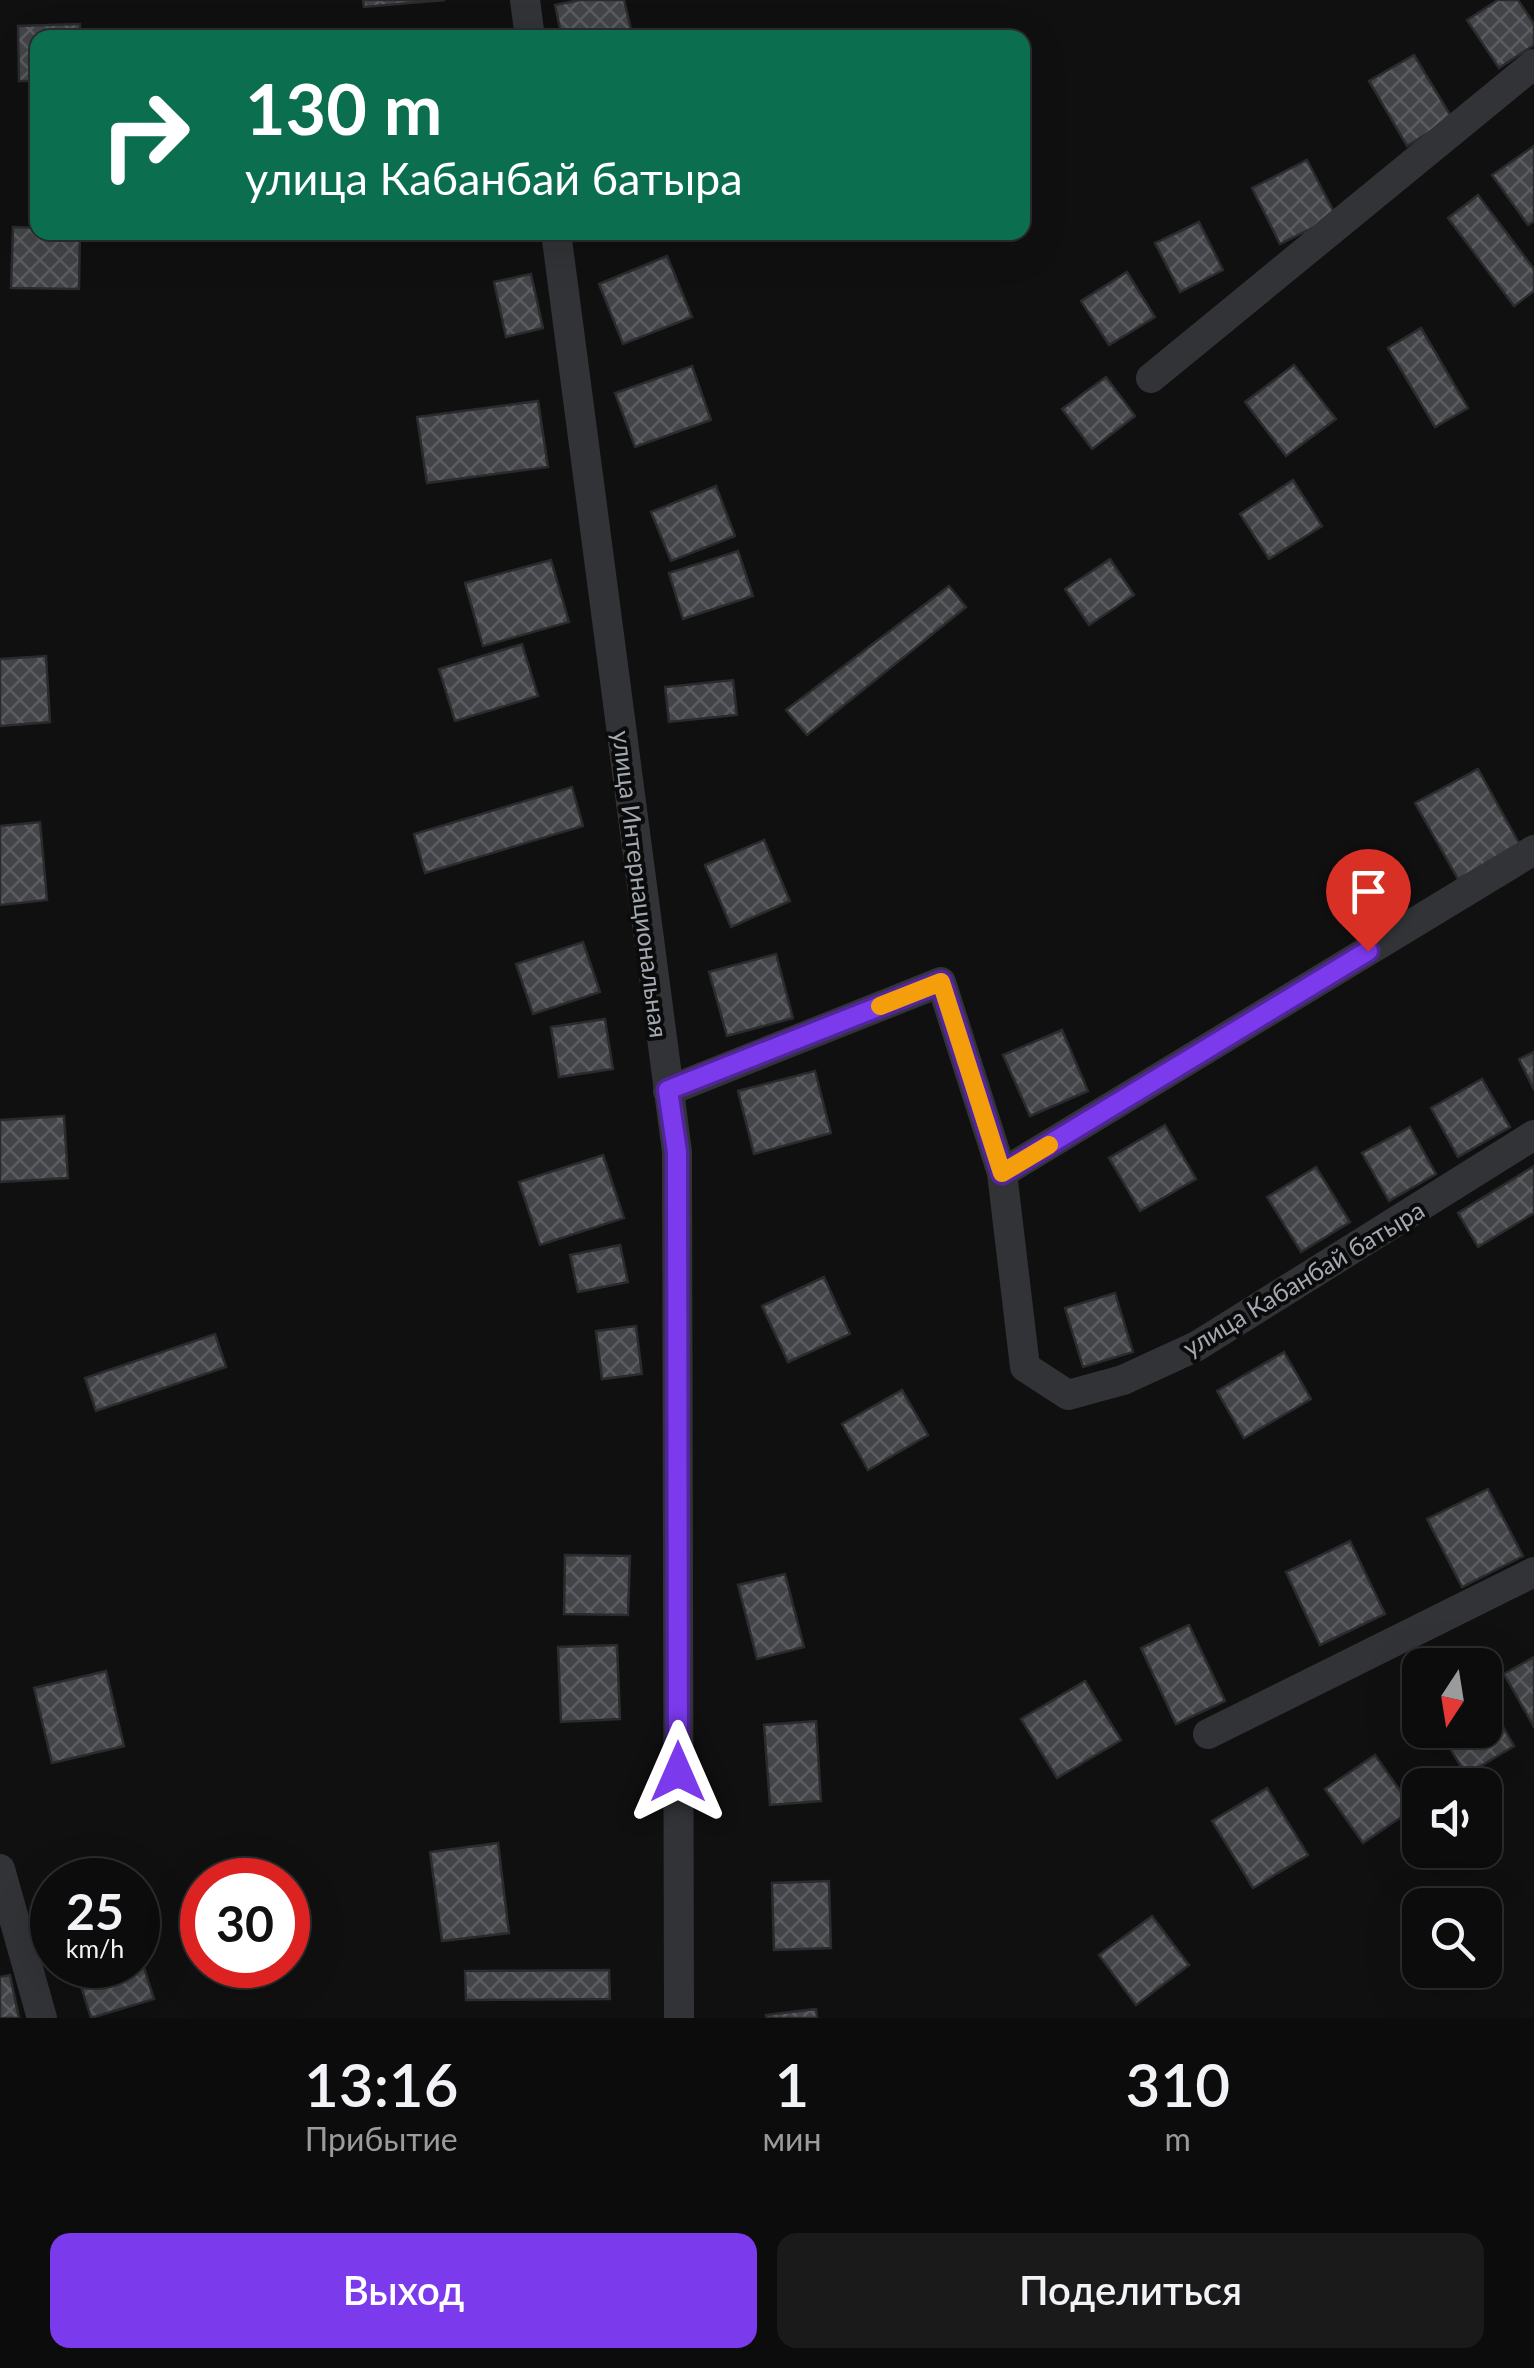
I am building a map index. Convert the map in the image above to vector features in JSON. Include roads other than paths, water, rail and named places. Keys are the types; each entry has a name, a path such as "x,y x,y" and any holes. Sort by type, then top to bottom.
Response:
{"street":[{"path":"525,0 529,30"},
{"path":"1151,378 1534,64"},
{"name":"улица Интернациональная","path":"557,240 677,1152 678,2018"},
{"path":"1002,1173 1534,850"},
{"name":"улица Кабанбай батыра","path":"668,1090 941,982 1002,1173 1025,1367 1068,1395 1123,1380 1197,1346 1534,1135"},
{"path":"1208,1734 1534,1572"},
{"path":"0,1869 42,2018"}]}
